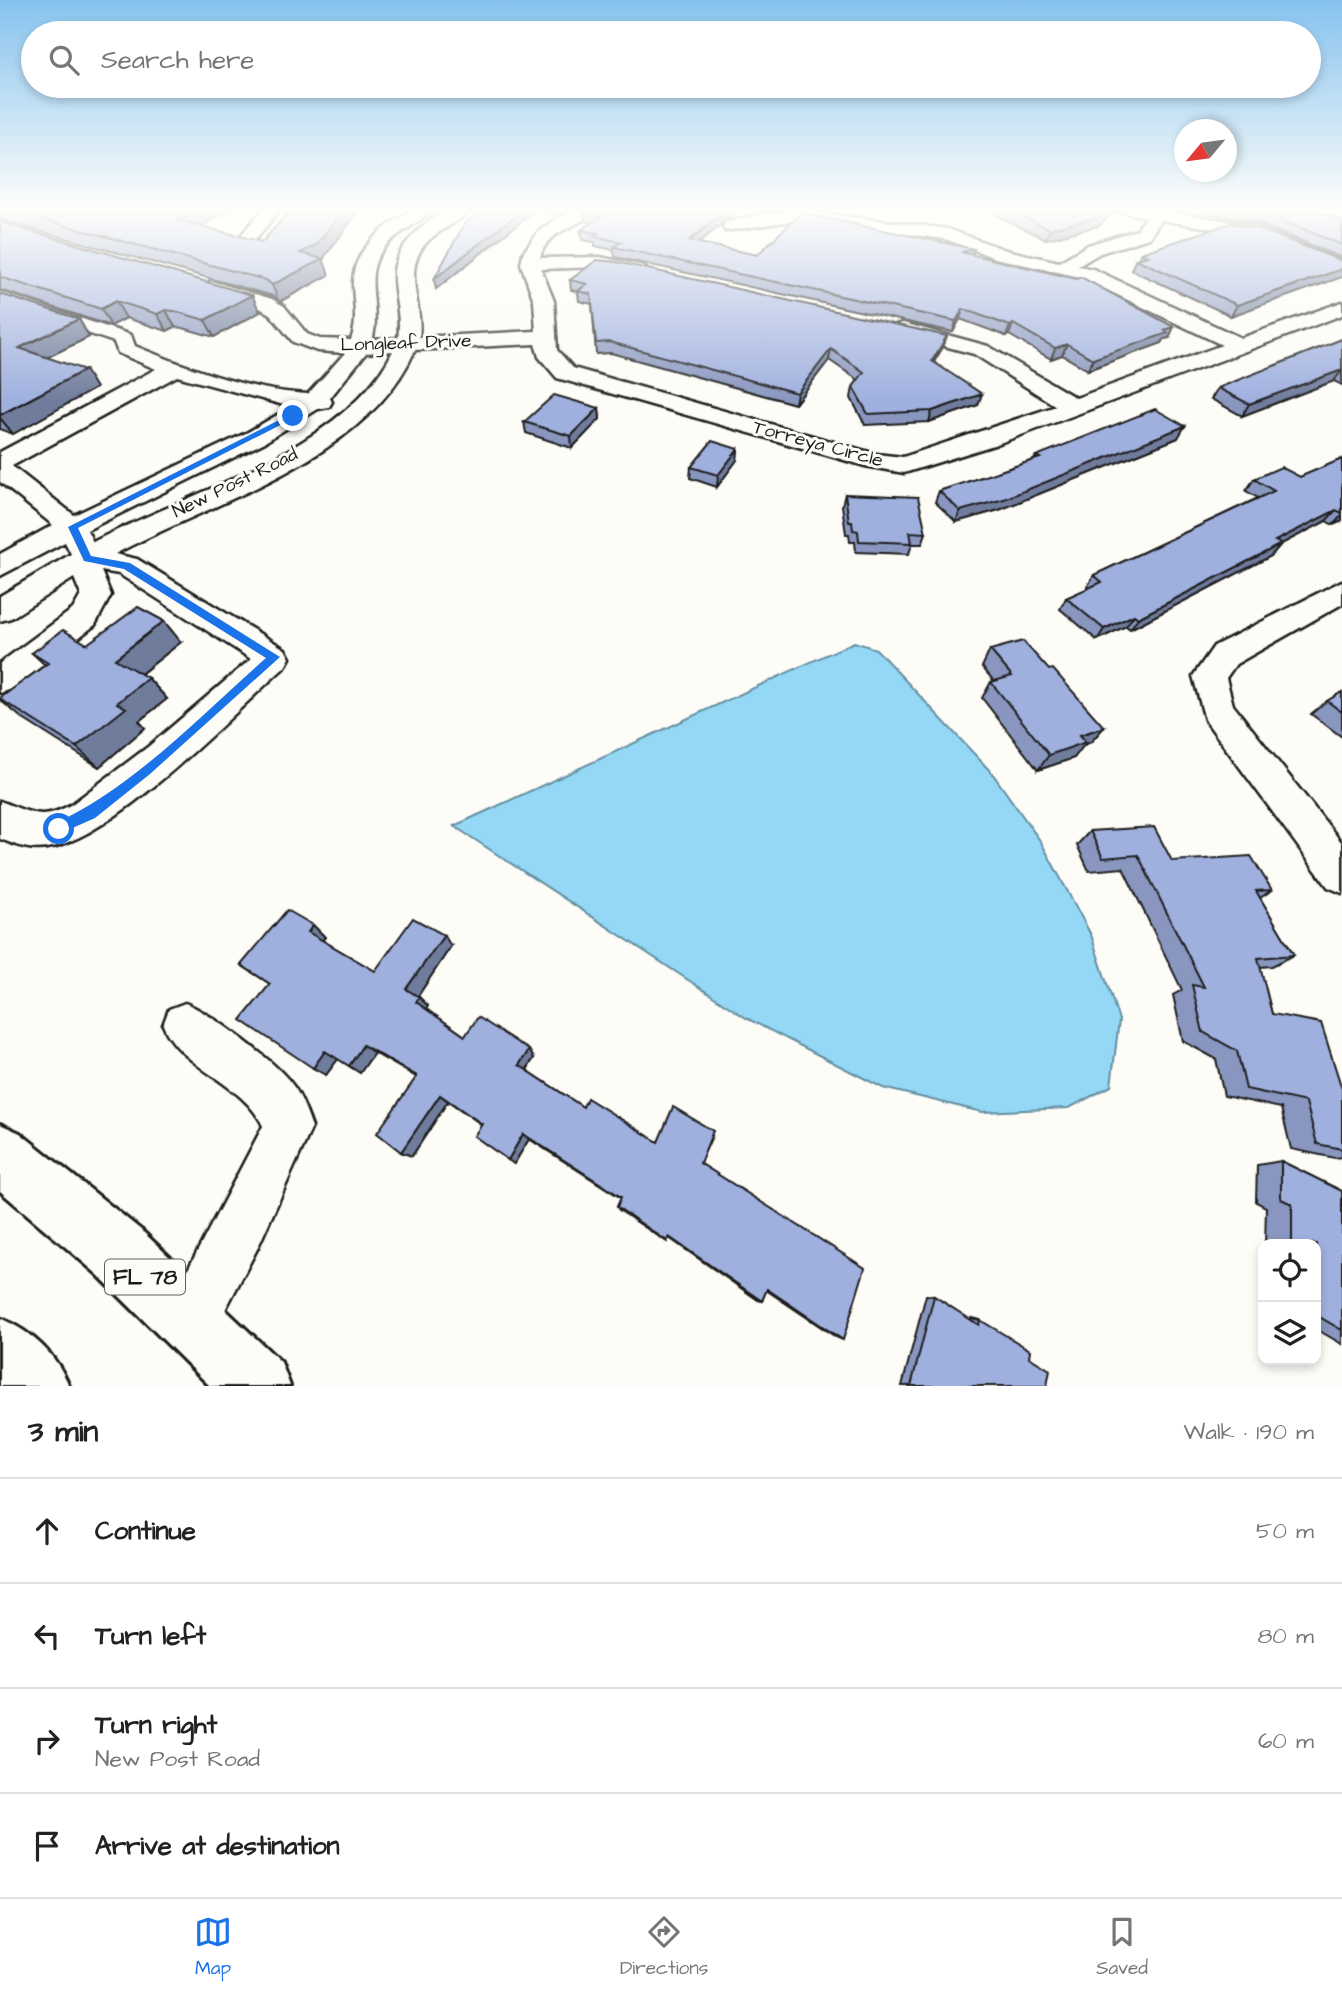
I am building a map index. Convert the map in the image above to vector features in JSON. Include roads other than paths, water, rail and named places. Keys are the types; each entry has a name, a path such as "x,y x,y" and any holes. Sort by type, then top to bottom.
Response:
{"main road":[{"name":"FL 78","path":"0,1153 119,1252 257,1386"},
{"path":"0,1351 36,1386"}],"street":[{"name":"New Post Road","path":"0,566 72,527 262,434 315,400 349,365 358,347 366,321 360,288 364,273"},
{"name":"New Post Road","path":"0,610 144,528 275,466 353,414 391,374 407,344 411,311 403,273"},
{"name":"Torreya Circle","path":"533,273 544,302 545,350 550,360 565,373 873,461 904,465 988,439 1342,308"},
{"path":"653,273 659,274"},
{"path":"1083,273 1241,345"},
{"name":"Longleaf Drive","path":"195,282 265,303 277,310 300,338 317,345 358,347 545,337"},
{"path":"0,298 124,339 125,349 175,368 282,400 315,400 353,414"},
{"path":"887,325 981,350 1074,407"},
{"path":"0,462 175,368"},
{"path":"0,469 72,527 87,559 87,576 96,595 92,607 84,617 0,680"},
{"path":"0,818 12,828 44,831 59,829 90,814 145,771 274,657 127,566 87,559"},
{"path":"1342,590 1224,655 1209,676 1217,710 1342,874"},
{"path":"185,1025 264,1089 277,1103 288,1127 240,1229 190,1319"}],"water":[{"path":"854,642 876,649 992,773 1041,842 1091,935 1119,1020 1111,1086 1069,1108 982,1112 883,1088 746,1018 454,826"}]}
